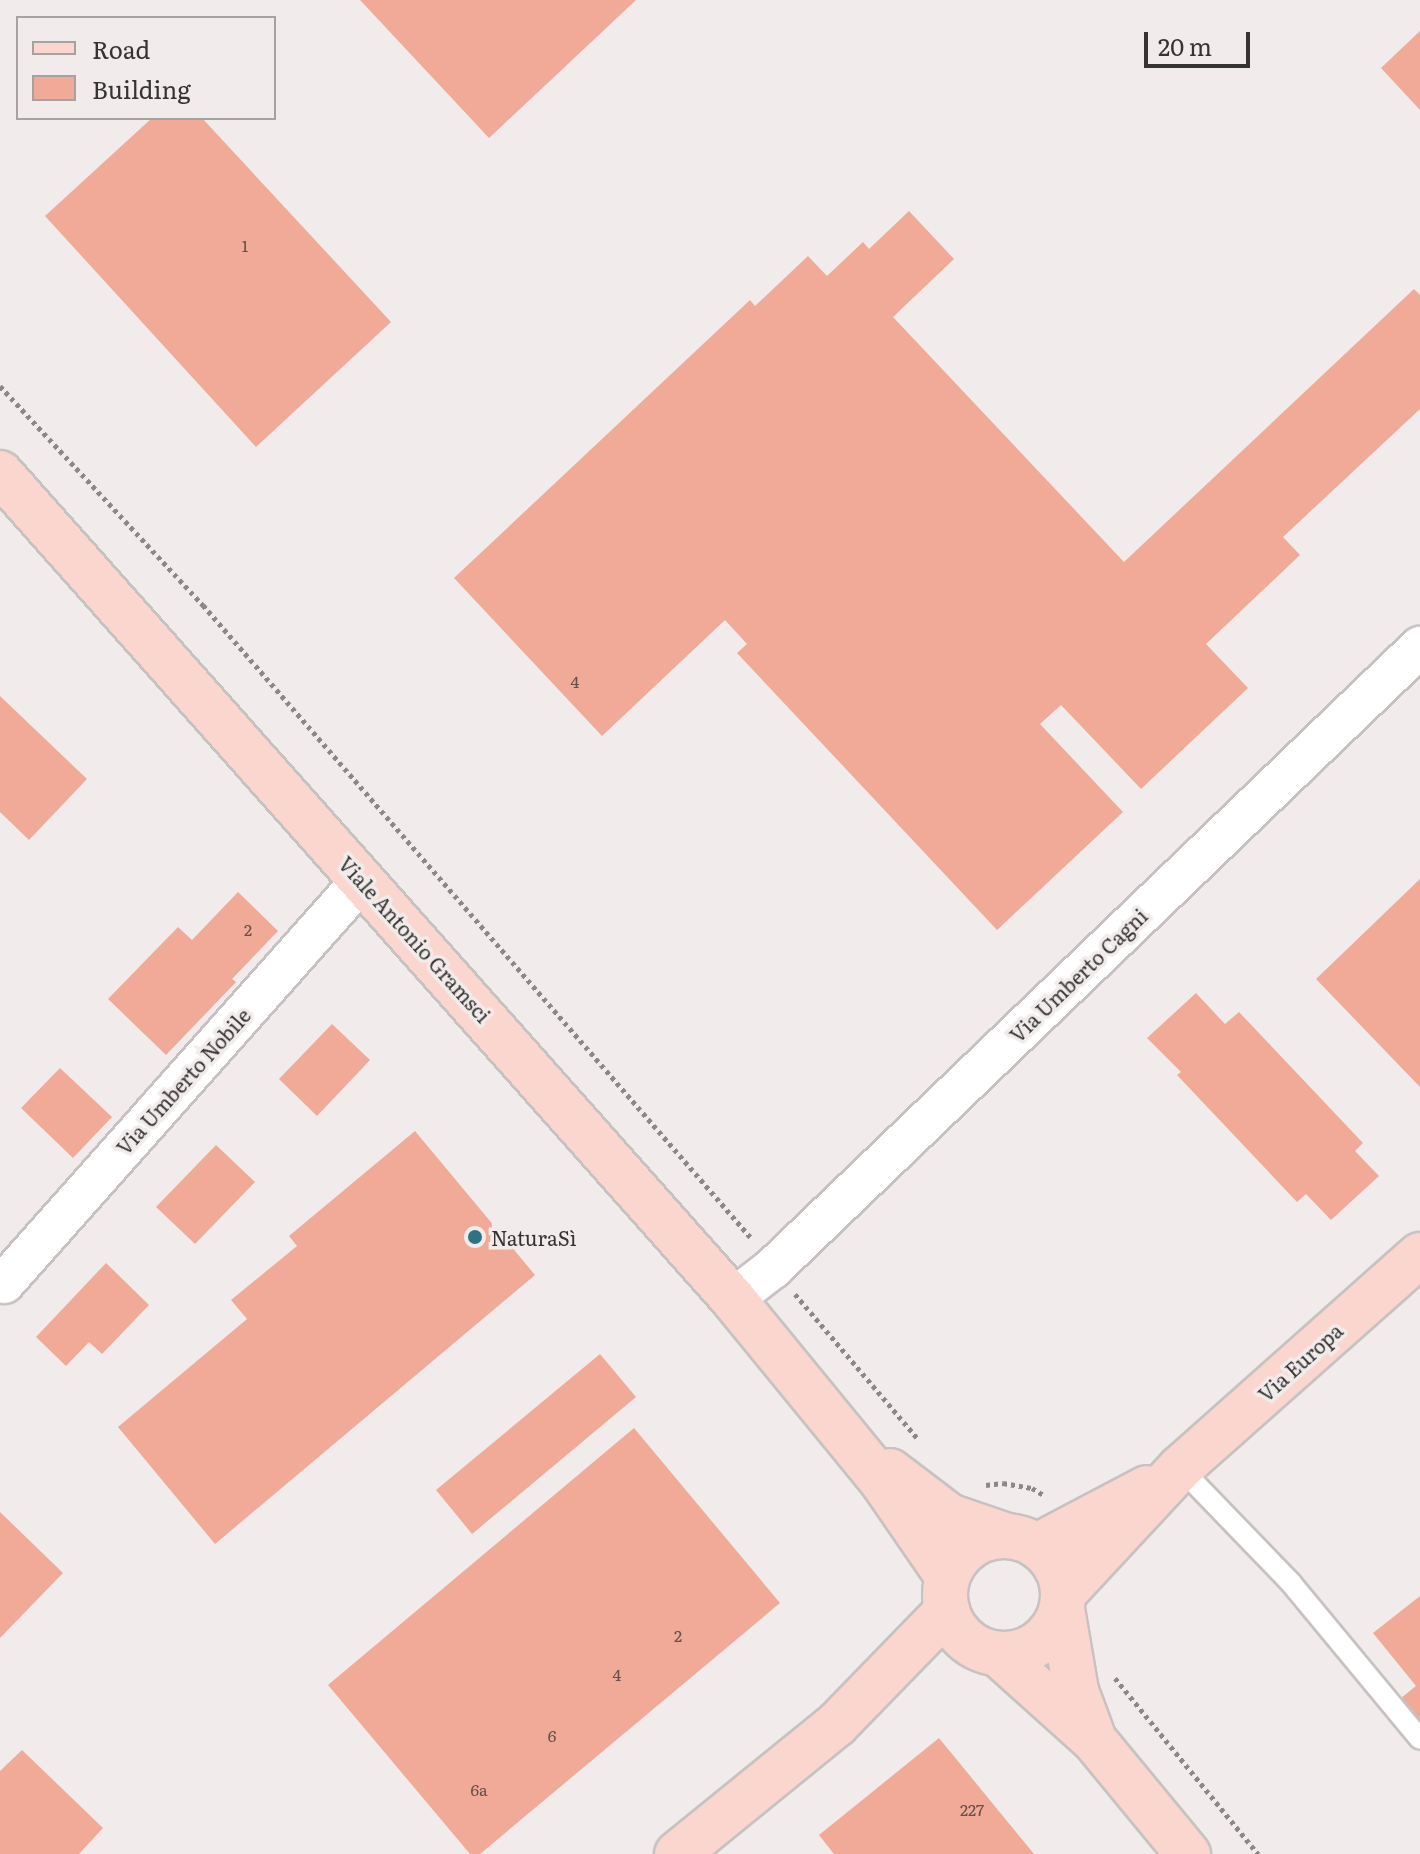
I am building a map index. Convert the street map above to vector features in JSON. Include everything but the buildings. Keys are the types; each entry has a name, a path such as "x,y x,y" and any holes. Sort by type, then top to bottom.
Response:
{"street":[{"name":"Viale Antonio Gramsci","path":"0,473 733,1299 882,1481 948,1594"},
{"name":"Via Umberto Cagni","path":"733,1299 773,1268 1420,647"},
{"name":"Via Umberto Nobile","path":"4,1283 362,880"},
{"name":"Via Europa","path":"1062,1602 1180,1468 1420,1255"},
{"name":"Viale Antonio Gramsci","path":"824,1410 890,1471 949,1516 1022,1541"},
{"name":"Via Europa","path":"1022,1541 1180,1468"},
{"path":"1094,1740 1076,1691 1060,1576 1051,1559 1022,1541 988,1538 970,1546 957,1559 948,1594 953,1624 1094,1740 1188,1854"},
{"path":"677,1854 837,1724 948,1594"},
{"path":"837,1724 986,1650 1031,1648 1045,1638 1062,1602"}],"lane":[{"path":"1180,1468 1291,1583 1420,1739"}],"path":[{"path":"0,386 203,605 743,1228 927,1451"},
{"path":"973,1486 1003,1483 1032,1488 1058,1504"},
{"path":"1106,1667 1258,1854"}],"place":[{"name":"NaturaSì","path":"475,1237"}]}
